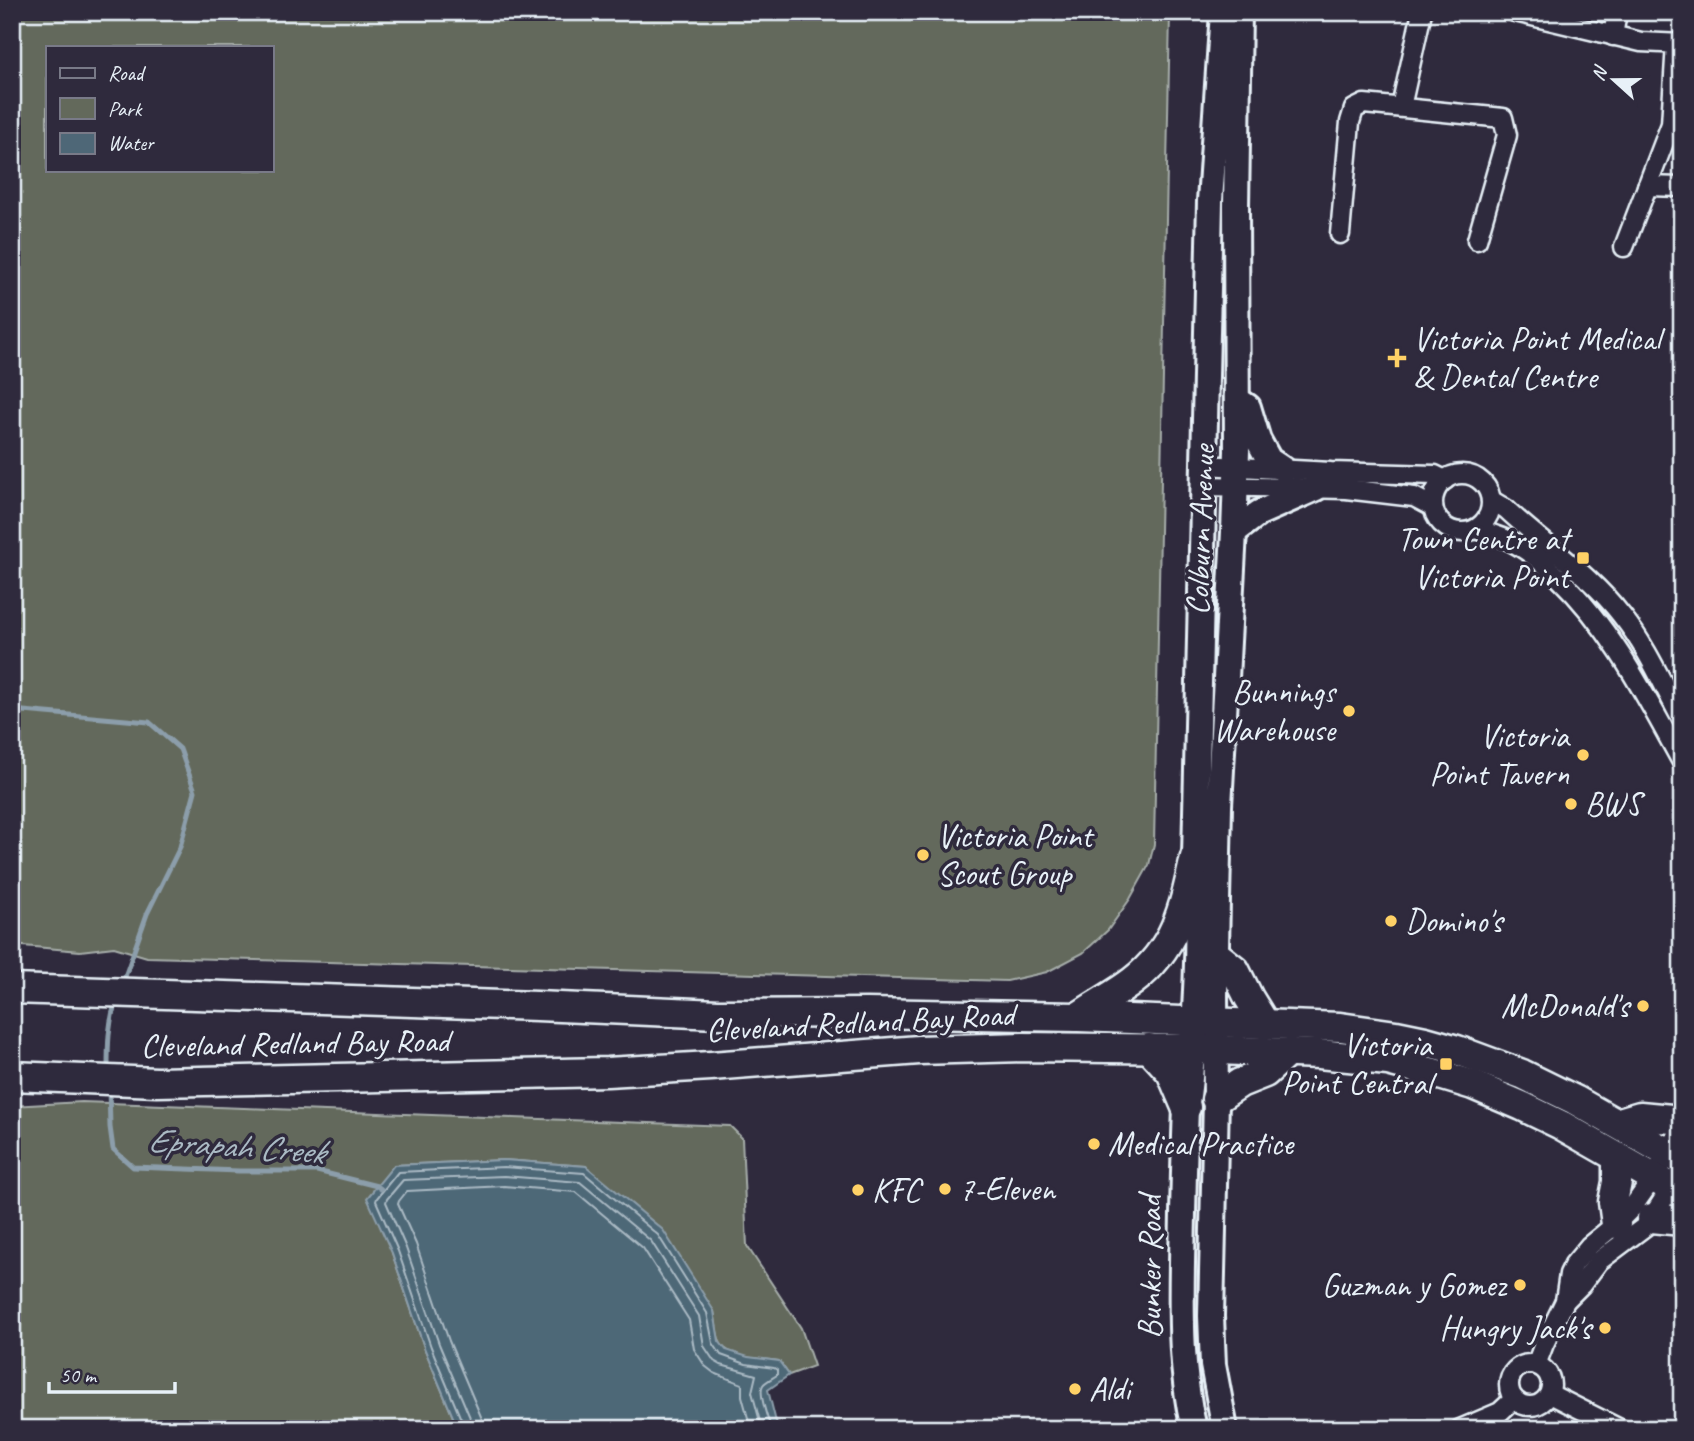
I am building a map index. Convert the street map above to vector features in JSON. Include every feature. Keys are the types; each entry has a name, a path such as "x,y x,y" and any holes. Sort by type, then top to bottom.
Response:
{"highway":[{"path":"1078,1017 1144,972 1166,945 1180,920 1195,858"},
{"path":"1216,954 1234,970 1265,1024"},
{"name":"Cleveland Redland Bay Road","path":"12,989 718,1014 867,1013 1078,1017 1204,1036 1287,1053 1370,1059 1430,1072 1531,1110 1617,1157 1673,1174"},
{"name":"Cleveland Redland Bay Road","path":"12,1076 157,1082 607,1072 919,1051 1023,1047 1149,1048 1265,1024 1366,1030 1447,1047 1490,1062 1531,1078 1616,1123 1673,1174"},
{"path":"1149,1048 1171,1072 1186,1107"},
{"path":"1216,1099 1240,1083 1265,1073 1287,1053"},
{"path":"12,1086 79,1080"},
{"path":"1616,1123 1640,1116 1682,1120"},
{"path":"1616,1224 1613,1202 1617,1157"},
{"path":"1652,1218 1682,1221"}],"main road":[{"name":"Colburn Avenue","path":"1204,1036 1196,996 1198,903 1195,858 1210,201 1223,12"},
{"name":"Colburn Avenue","path":"1204,1036 1216,954 1220,780 1236,477 1238,12"},
{"path":"1238,400 1248,407 1258,440 1269,460 1284,470"},
{"path":"1234,532 1259,513 1316,488"},
{"name":"Bunker Road","path":"1204,1036 1216,1099 1213,1365 1229,1425"},
{"name":"Bunker Road","path":"1194,1429 1184,1371 1181,1316 1186,1107 1204,1036"}],"street":[{"path":"1401,107 1422,12"},
{"path":"1515,12 1641,42 1679,44 1671,124 1624,247"},
{"path":"1613,36 1617,12"},
{"path":"1340,234 1350,122 1354,109 1364,104 1503,118 1507,135 1476,240"},
{"path":"1647,186 1682,187"},
{"path":"1236,477 1284,470 1435,475 1445,480"},
{"path":"1460,474 1477,478 1484,484 1491,500 1488,517 1483,524 1461,533 1440,522 1433,507 1436,492 1445,480 1460,474"},
{"path":"1203,476 1399,494 1414,497 1433,507"},
{"path":"1491,500 1506,509 1594,585 1621,614 1643,648 1682,720"},
{"path":"1476,529 1504,538 1530,553 1576,595 1600,623 1624,659 1682,762"},
{"path":"1565,1301 1600,1261 1652,1218 1673,1174 1682,1128"},
{"path":"1536,1365 1565,1301 1569,1274 1578,1258 1596,1238 1673,1174"},
{"path":"1524,1365 1536,1365 1543,1368 1551,1380 1550,1394 1540,1405 1519,1404 1509,1386 1514,1373 1524,1365"},
{"path":"1550,1394 1620,1429"},
{"path":"1460,1429 1500,1412 1514,1399"}],"green space":[{"path":"12,12 1170,12 1154,844 1149,865 1130,899 1108,930 1083,953 1047,972 1007,981 147,957 114,947 80,951 12,945"},
{"path":"82,1102 730,1126 742,1138 747,1246 801,1328 814,1366 789,1375 779,1361 747,1357 725,1349 718,1336 714,1311 586,1166 504,1160 394,1165 392,1253 425,1350 458,1429 12,1429 12,1106"}],"water":[{"path":"504,1160 586,1166 663,1230 714,1311 719,1341 726,1350 748,1357 779,1361 789,1375 768,1390 779,1429 458,1429 425,1350 392,1253 367,1198 394,1165"}],"waterway":[{"name":"Eprapah Creek","path":"12,710 149,722 180,749 195,791 180,847 147,914 122,985"},
{"name":"Eprapah Creek","path":"108,1070 108,1044 116,1001"},
{"name":"Eprapah Creek","path":"109,1087 113,1149 133,1167 317,1171 381,1189"}],"place":[{"name":"Victoria Point Medical & Dental Centre","path":"1397,358"},
{"name":"Town Centre at Victoria Point","path":"1583,558"},
{"name":"Bunnings Warehouse","path":"1349,711"},
{"name":"Victoria Point Tavern","path":"1583,755"},
{"name":"BWS","path":"1571,804"},
{"name":"Victoria Point Scout Group","path":"923,855"},
{"name":"Domino's","path":"1391,921"},
{"name":"McDonald's","path":"1643,1006"},
{"name":"Victoria Point Central","path":"1446,1064"},
{"name":"Medical Practice","path":"1094,1144"},
{"name":"7-Eleven","path":"945,1189"},
{"name":"KFC","path":"858,1190"},
{"name":"Guzman y Gomez","path":"1520,1285"},
{"name":"Hungry Jack's","path":"1605,1328"},
{"name":"Aldi","path":"1075,1389"}]}
